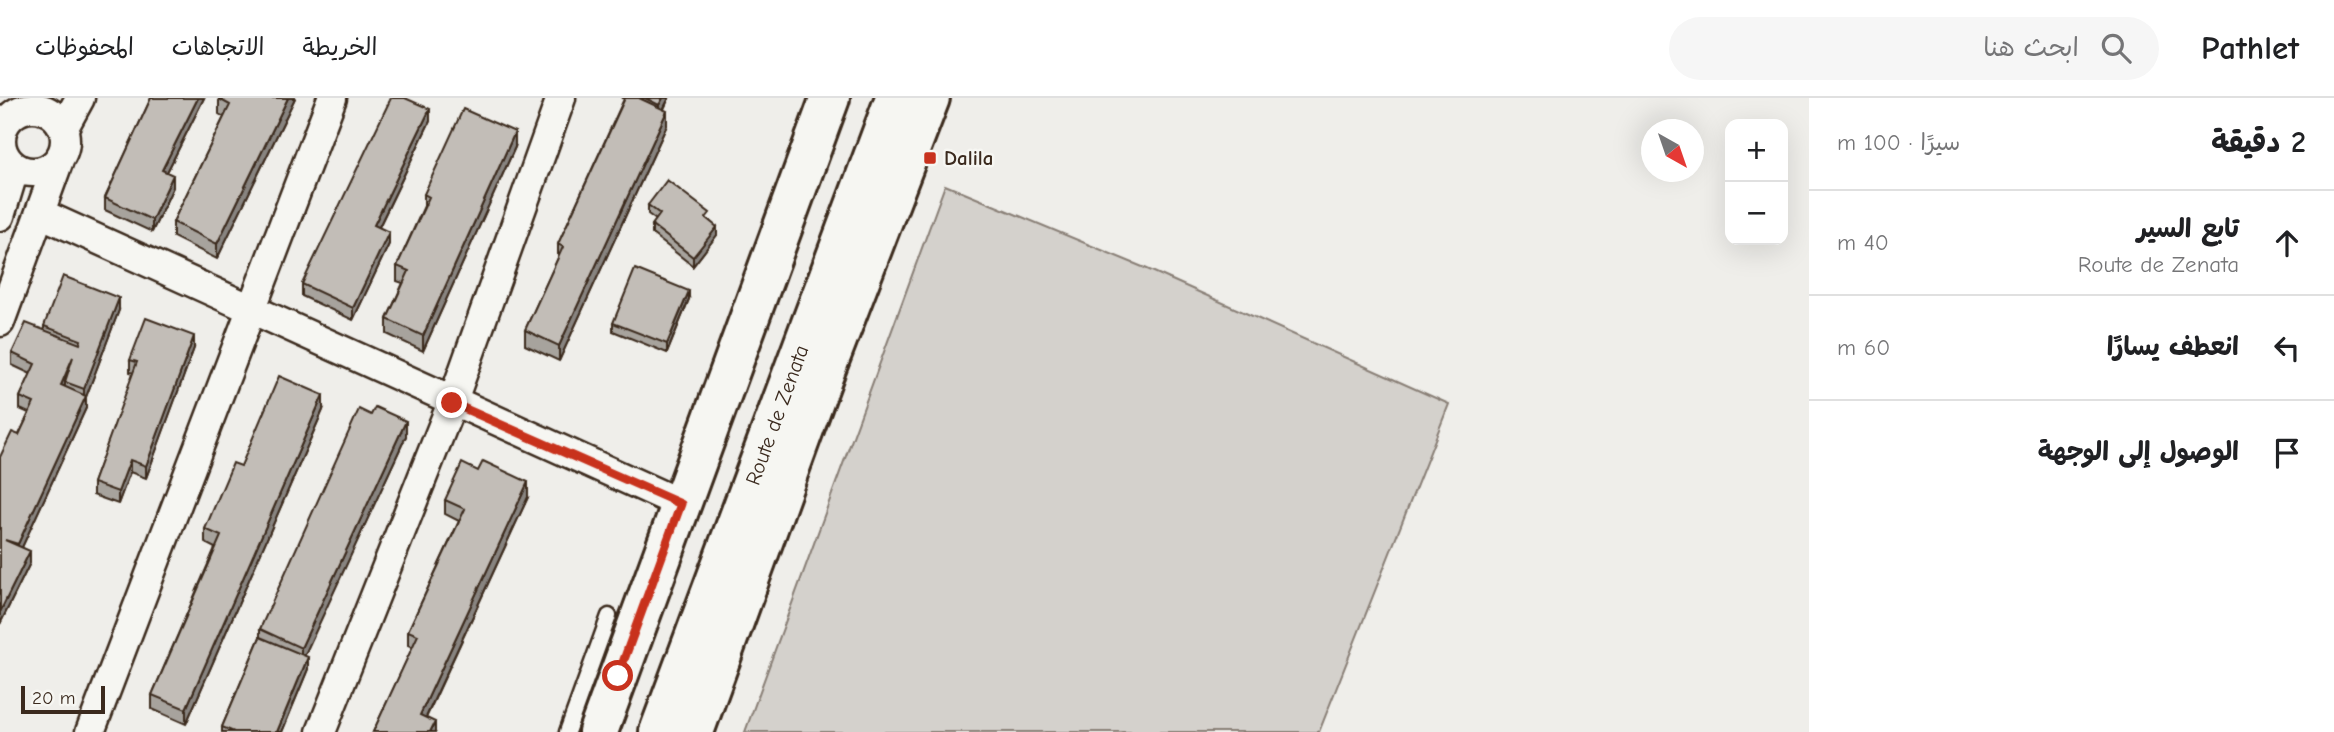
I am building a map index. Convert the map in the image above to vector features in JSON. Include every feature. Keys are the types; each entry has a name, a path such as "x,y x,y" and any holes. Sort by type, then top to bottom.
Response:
{"main road":[{"path":"598,732 605,671 681,504 697,432 831,98"},
{"name":"Route de Zenata","path":"639,732 872,98"},
{"name":"Route de Zenata","path":"659,732 895,98"},
{"name":"Route de Zenata","path":"694,732 824,374 930,98"}],"street":[{"path":"64,129 80,98"},
{"path":"90,732 332,98"},
{"path":"321,732 452,403 561,98"},
{"path":"0,322 42,214 66,142 64,129 51,114 28,103 2,127 2,147 15,167 38,172 59,160"},
{"path":"0,216 15,167"},
{"path":"42,214 452,403 681,504"}],"lane":[{"path":"567,732 605,671 609,616"}],"shaded area":[{"path":"945,185 1145,268 1449,404 1319,732 745,732"}],"building":[{"path":"151,98 198,98 162,170 173,175 152,220 105,198"},
{"path":"220,98 288,98 217,244 173,222 230,105"},
{"path":"391,98 405,98 430,109 374,225 389,232 353,308 302,284"},
{"path":"625,98 639,98 667,111 559,346 525,330 563,247 558,244"},
{"path":"645,98 663,98 659,105"},
{"path":"463,109 515,132 423,336 387,319 409,271 397,266 429,197 424,194"},
{"path":"667,180 710,213 706,218 717,227 693,257 652,225 660,214 648,205"},
{"path":"635,269 689,291 667,344 613,323"},
{"path":"63,276 119,298 84,389 65,382 73,357 61,385 86,396 18,544 5,540 30,551 0,612 0,457 12,432 19,435 34,403 20,397 35,364 12,353 26,323 80,344 81,340 44,326"},
{"path":"146,318 194,336 146,466 130,460 118,492 93,483 137,362 130,360"},
{"path":"279,376 323,395 186,709 152,695 221,536 205,529 233,463 241,466"},
{"path":"375,407 406,421 301,648 260,629 359,409 371,415"},
{"path":"483,461 528,482 420,715 435,722 430,732 373,732 418,635 408,631 465,509 445,500 462,463 478,471"},
{"path":"260,637 308,657 277,732 234,732 222,727"}],"place":[{"name":"Dalila","path":"930,158"}],"route":[{"path":"452,403 681,504 618,676"}]}
